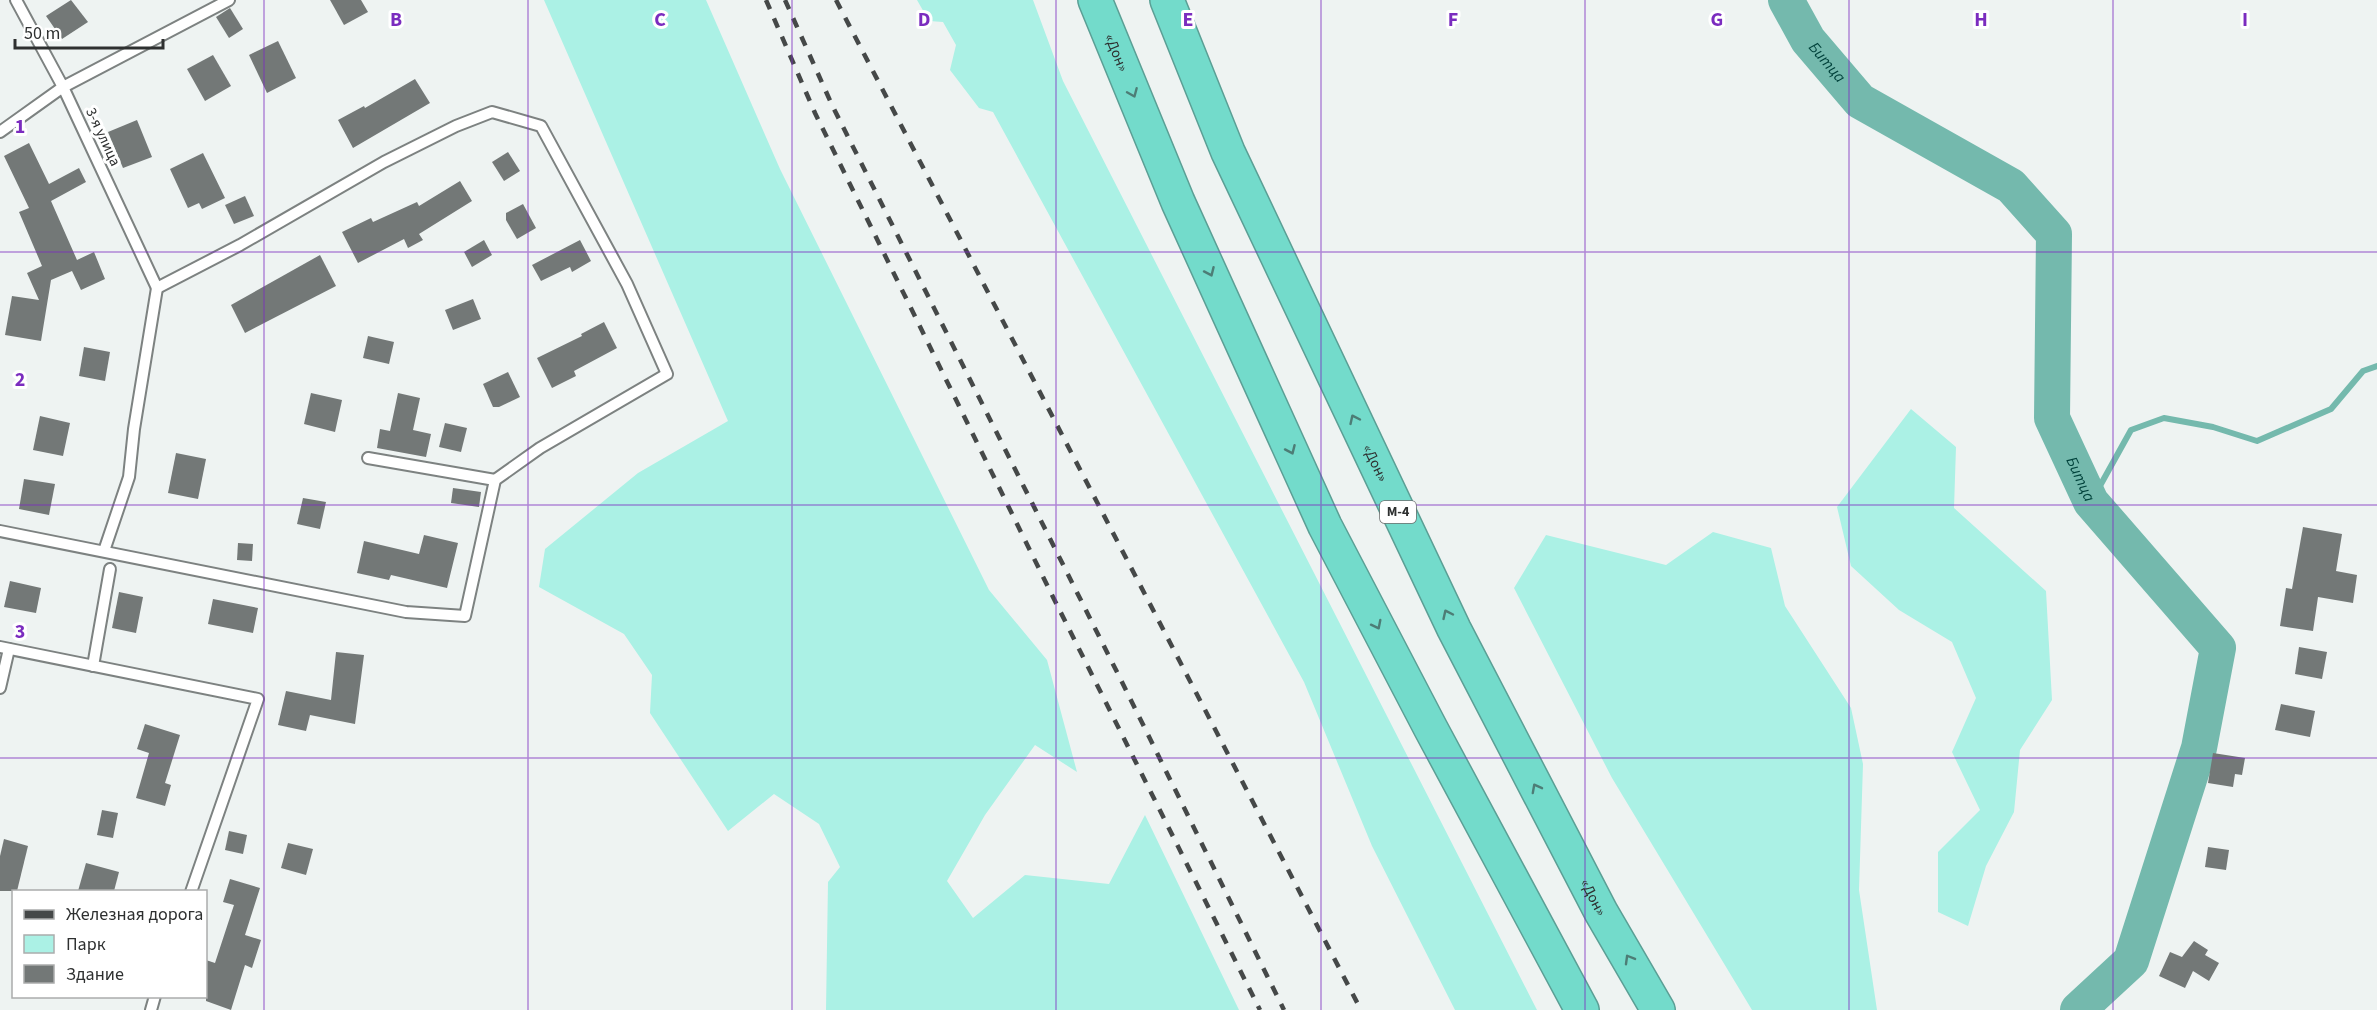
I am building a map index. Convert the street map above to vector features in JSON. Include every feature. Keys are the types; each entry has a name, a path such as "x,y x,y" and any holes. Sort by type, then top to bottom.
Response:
{"highway":[{"name":"«Дон»","path":"1095,0 1178,202 1325,526 1582,1010"},
{"name":"«Дон»","path":"1167,0 1228,152 1454,630 1601,912 1658,1010"}],"lane":[{"name":"3-я улица","path":"16,0 63,87 157,288"},
{"path":"0,132 63,87 229,0"},
{"path":"0,531 406,612 465,616 495,480 540,448 667,374 627,284 541,126 492,112 456,126 384,162 240,245 157,288 134,429 129,477 104,551"},
{"path":"368,458 495,480"},
{"path":"93,666 110,569"},
{"path":"0,688 4,648 258,699 192,890"}],"green space":[{"path":"544,0 706,0 780,169 989,590 1047,660 1077,772 1035,745 985,815 947,881 973,918 1025,875 1109,884 1145,815 1239,1010 826,1010 828,882 840,867 819,824 774,794 728,831 650,713 652,675 624,634 539,587 545,549 638,473 728,421"},
{"path":"917,0 1033,0 1063,81 1537,1010 1455,1010 1372,846 1304,682 993,112 979,108 950,70 956,45 943,22 929,21"},
{"path":"1911,409 1956,447 1954,508 2046,591 2052,700 2020,750 2014,812 1986,866 1968,926 1938,912 1938,852 1980,810 1952,752 1976,698 1952,642 1899,610 1851,566 1837,507"},
{"path":"1713,532 1771,548 1785,606 1851,708 1863,764 1859,890 1877,1010 1752,1010 1612,778 1514,588 1546,535 1666,565"}],"building":[{"path":"71,0 88,22 62,39 46,16"},
{"path":"330,0 361,0 368,12 344,25"},
{"path":"230,8 243,29 229,38 216,17"},
{"path":"278,41 296,78 267,93 249,55"},
{"path":"213,55 231,86 205,101 187,69"},
{"path":"415,79 430,103 353,148 338,120 364,106 365,108"},
{"path":"137,120 152,157 123,168 108,132"},
{"path":"29,143 49,184 79,168 86,182 51,201 77,260 94,252 105,279 81,290 72,271 51,280 41,341 5,335 12,296 39,300 27,273 42,266 19,212 29,208 4,156"},
{"path":"508,152 520,171 504,181 492,162"},
{"path":"203,153 225,198 202,209 199,203 188,208 170,169"},
{"path":"460,181 472,201 419,234 423,240 408,248 404,239 358,263 342,232 371,218 373,222 417,202 419,206"},
{"path":"245,196 254,216 234,224 225,205"},
{"path":"523,204 536,228 517,239 506,220 506,213"},
{"path":"484,240 492,255 472,267 464,252"},
{"path":"580,240 591,261 572,272 570,267 541,281 532,265"},
{"path":"320,255 336,286 245,333 231,305"},
{"path":"473,299 481,319 453,330 445,310"},
{"path":"604,322 617,348 574,371 576,376 552,388 537,358 582,336 581,334"},
{"path":"368,336 394,342 389,364 363,358"},
{"path":"84,347 110,352 105,381 79,376"},
{"path":"508,372 520,397 499,407 493,407 483,384"},
{"path":"311,393 342,400 335,432 304,424"},
{"path":"398,393 420,398 413,430 431,434 426,457 377,448 380,429 390,431"},
{"path":"40,416 70,423 63,456 33,450"},
{"path":"445,423 467,428 461,452 439,447"},
{"path":"176,453 206,459 198,499 168,493"},
{"path":"24,479 55,484 49,515 19,509"},
{"path":"453,488 481,492 479,507 451,503"},
{"path":"303,498 326,502 320,529 297,524"},
{"path":"2303,527 2342,534 2336,571 2357,575 2353,603 2318,597 2313,631 2280,626 2286,588 2292,589"},
{"path":"424,535 458,543 447,588 391,575 389,580 357,573 364,541 419,554"},
{"path":"238,543 253,544 252,561 237,560"},
{"path":"10,581 41,588 36,613 4,607"},
{"path":"119,592 143,597 136,633 112,628"},
{"path":"213,599 258,608 253,633 208,624"},
{"path":"2299,647 2327,652 2322,679 2295,674"},
{"path":"336,652 364,655 355,724 310,715 306,731 278,725 286,691 331,700"},
{"path":"2281,704 2315,711 2310,737 2275,730"},
{"path":"145,724 180,735 165,783 171,785 165,806 136,798 149,753 137,749"},
{"path":"2213,753 2245,758 2242,775 2235,774 2233,787 2208,783"},
{"path":"102,810 118,813 113,838 97,835"},
{"path":"229,831 247,835 243,854 225,850"},
{"path":"4,839 28,846 17,890 0,891 0,856"},
{"path":"288,843 313,849 306,875 281,868"},
{"path":"2208,847 2229,850 2226,870 2205,867"},
{"path":"86,863 119,872 114,890 78,890"},
{"path":"230,879 260,888 245,935 261,940 252,968 245,965 231,1010 206,1001 207,960 215,963 234,905 223,902"},
{"path":"2194,941 2208,950 2205,955 2219,963 2209,981 2193,971 2185,988 2159,976 2170,952 2182,957"}],"waterway":[{"name":"Битца","path":"1786,0 1808,40 1860,101 2011,186 2054,234 2052,418 2091,502 2218,648 2199,748 2131,961 2078,1010"},
{"path":"2091,502 2131,430 2164,418 2213,427 2257,441 2331,409 2363,371 2377,366"}],"railway":[{"path":"766,0 815,113 1049,589 1260,1010"},
{"path":"785,0 832,105 1284,1010"},
{"path":"836,0 1361,1010"}]}
